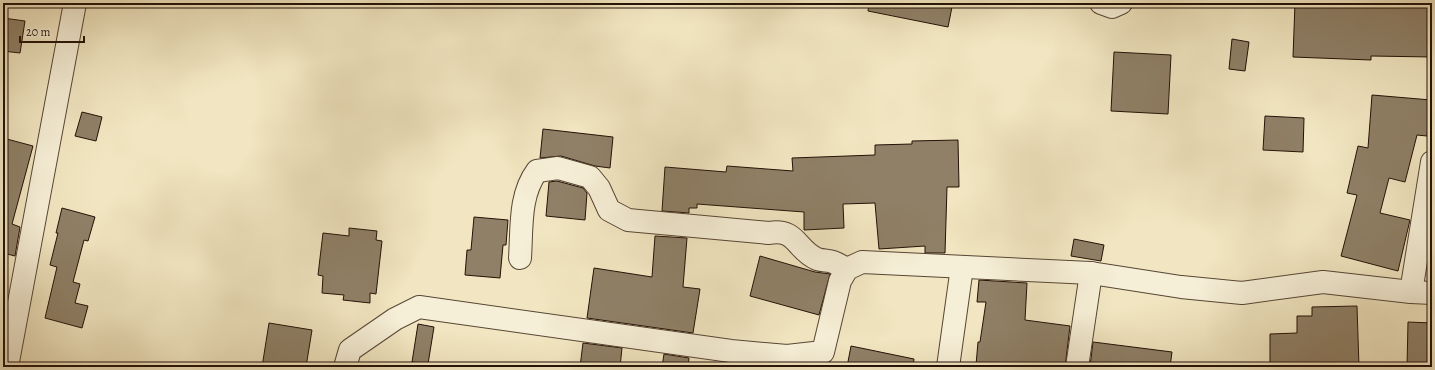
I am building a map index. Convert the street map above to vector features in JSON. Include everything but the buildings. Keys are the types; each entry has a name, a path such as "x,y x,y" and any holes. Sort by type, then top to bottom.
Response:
{"street":[{"path":"7,367 75,3"},
{"path":"1101,3 1112,7 1121,3"},
{"path":"1410,292 1432,162"},
{"path":"520,258 524,199 531,179 537,171 558,168 590,177 599,188 609,210 628,220 770,233 785,232 817,259 833,262 847,269"},
{"path":"345,367 350,350 395,319 419,307 731,351 787,356 823,352 840,282 847,269 862,262 1090,274 1181,287 1242,293 1323,282 1410,292 1432,293"},
{"path":"948,367 962,267"},
{"path":"1077,367 1090,274"}]}
